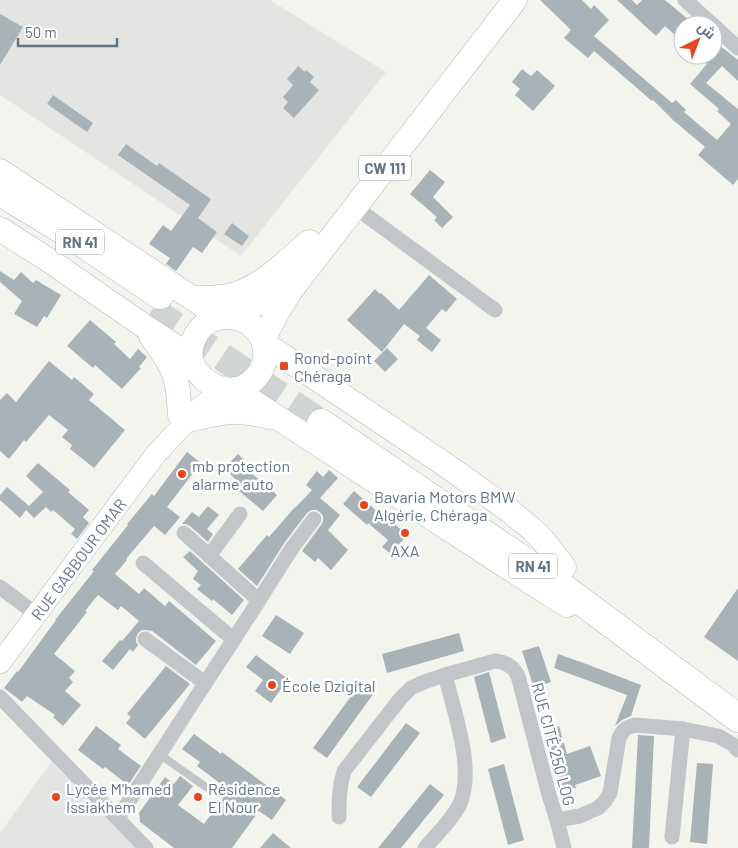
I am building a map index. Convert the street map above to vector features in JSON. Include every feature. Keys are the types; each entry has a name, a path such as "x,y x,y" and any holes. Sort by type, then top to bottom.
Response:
{"highway":[{"name":"RN 41","path":"0,192 66,232 152,310"},
{"name":"RN 41","path":"0,211 152,310"},
{"name":"RN 41","path":"738,700 564,566 323,414 366,455 523,559 618,627 738,718"}],"main road":[{"name":"CW 111","path":"229,317 248,311 271,290 494,0"},
{"name":"CW 111","path":"264,342 273,319 285,299 515,0"},
{"path":"0,171 192,298 229,317 244,320 255,328 264,342 506,508 542,538 564,566"},
{"path":"0,229 50,261 152,310 206,381 223,389 233,390 246,386 256,378 266,356 264,342"},
{"path":"192,298 226,296 254,286 270,276 309,242"},
{"path":"152,310 173,370 183,418 232,412 256,414 283,421"},
{"path":"192,362 192,345 202,327 211,320 229,317"},
{"name":"RUE GABBOUR OMAR","path":"183,418 189,392 192,362"},
{"path":"233,390 551,595 578,610 618,627"},
{"name":"RUE GABBOUR OMAR","path":"0,664 183,418 207,402 233,390"}],"street":[{"path":"685,0 702,15"},
{"path":"723,34 738,48"},
{"path":"355,207 495,310"},
{"path":"209,556 240,514"},
{"path":"118,818 292,548 314,519"},
{"path":"184,533 257,599 256,605"},
{"path":"143,563 234,639"},
{"path":"0,587 37,615"},
{"path":"145,639 205,683"},
{"name":"RUE CITÉ 250 LOG","path":"445,675 495,661 502,661 515,670 564,848"},
{"path":"340,817 340,784 344,771 400,699 411,688 445,675 462,739 465,780 463,794 458,806 425,848"},
{"path":"0,697 146,848"},
{"name":"RUE CITÉ 250 LOG","path":"556,820 580,816 598,808 605,801 610,793 619,738 622,731 628,727 635,725 683,729 718,736 738,750"},
{"path":"672,837 683,729"}],"lane":[{"path":"159,754 206,787"}],"shaded area":[{"path":"0,0 270,0 386,72 241,256 0,95"},
{"name":"Lycée M'hamed Issiakhem","path":"51,762 136,848 0,848 0,833"}],"building":[{"path":"540,0 582,0 591,9 594,5 609,20 594,36 672,103 676,100 686,110 684,112 717,140 731,124 717,111 719,109 690,84 706,65 723,65 723,48 738,60 738,81 722,66 706,83 738,109 738,179 733,185 698,155 705,147 653,100 594,51 588,58 564,38 571,30"},
{"path":"617,0 632,0 637,5 642,0 665,0 683,15 673,15 673,33 665,26 656,36"},
{"path":"0,14 23,27 0,65"},
{"path":"298,66 314,77 310,82 319,90 294,118 283,108 288,102 283,97 293,85 287,79"},
{"path":"522,69 531,76 537,70 555,86 533,111 515,95 520,89 512,82"},
{"path":"53,95 93,123 87,132 47,104"},
{"path":"126,144 157,166 159,163 211,199 198,218 217,232 202,253 193,247 176,271 166,264 170,258 149,244 163,225 171,231 190,205 118,155"},
{"path":"430,170 445,182 433,197 453,217 442,228 434,220 437,217 410,194"},
{"path":"232,223 249,236 242,246 224,234"},
{"path":"0,271 14,280 21,272 33,283 36,280 61,295 47,318 44,316 37,327 14,314 22,301 0,282"},
{"path":"429,275 457,299 446,312 442,309 426,328 441,340 432,352 417,340 420,336 404,324 382,352 347,320 375,289 399,310"},
{"path":"90,320 116,342 114,344 130,359 138,349 147,357 139,367 141,368 122,389 95,365 93,368 67,346"},
{"path":"387,348 398,359 385,372 374,361"},
{"path":"49,361 72,380 74,377 94,394 89,400 125,430 94,468 70,449 72,445 62,437 68,430 49,415 26,442 24,440 9,459 0,451 0,400 7,393 16,402"},
{"path":"187,452 201,463 167,507 180,517 165,535 154,526 115,574 139,594 144,588 165,606 169,601 216,641 196,665 151,630 142,630 138,633 136,642 138,645 133,652 130,649 113,670 102,661 139,621 121,606 118,610 98,595 54,654 75,671 69,678 73,682 65,691 81,705 63,726 53,717 55,715 27,696 22,702 4,688 94,571 92,570 127,524 152,494 154,496"},
{"path":"238,454 251,467 248,470 277,495 263,511 239,491 243,487 224,468"},
{"path":"38,463 70,490 68,492 89,510 83,517 89,523 77,539 71,534 75,529 53,510 51,512 46,507 34,518 26,510 20,518 0,500 0,495 7,487 29,506 43,492 26,476"},
{"path":"329,470 338,478 320,498 340,515 328,530 348,550 331,570 318,558 315,562 302,551 323,521 323,516 320,512 311,510 285,542 257,586 238,569 267,535 269,537 312,490 306,485 317,471 323,477"},
{"path":"354,491 407,535 391,554 382,547 388,540 343,504"},
{"path":"208,506 219,515 207,529 213,534 208,542 190,526 182,524 192,512 199,517"},
{"path":"190,551 244,600 232,615 213,599 212,601 197,589 201,585 193,579 198,571 183,557"},
{"path":"738,588 738,661 704,637"},
{"path":"276,615 304,633 290,654 262,636"},
{"path":"459,633 464,651 387,673 382,654"},
{"path":"539,646 551,682 534,688 522,651"},
{"path":"558,654 641,685 631,716 615,726 627,695 554,668"},
{"name":"École Dzigital","path":"256,655 288,679 271,703 255,691 263,680 246,667"},
{"path":"166,666 190,684 145,739 126,723 131,717 127,714"},
{"path":"489,672 506,738 491,743 474,677"},
{"path":"360,684 374,693 327,758 313,748"},
{"path":"406,723 420,733 371,797 357,787"},
{"path":"96,726 121,745 118,749 141,766 128,785 105,767 103,769 78,750"},
{"path":"559,726 567,754 590,746 601,776 575,785 576,788 567,790 565,786 562,787 546,731"},
{"path":"194,734 221,754 222,752 286,800 272,820 259,811 232,848 174,848 140,822 139,813 165,777 174,784 180,776 193,786 178,805 204,824 229,790 197,766 200,762 182,749"},
{"path":"638,735 654,736 649,848 632,848"},
{"path":"697,763 713,764 707,844 690,842"},
{"path":"504,764 524,840 508,845 488,769"},
{"path":"430,784 444,795 401,848 378,848"},
{"path":"273,833 291,848 260,848"}],"tunnel":[{"path":"152,310 321,423"}],"place":[{"name":"Rond-point Chéraga","path":"284,366"},
{"name":"mb protection alarme auto","path":"182,474"},
{"name":"Bavaria Motors BMW Algérie, Chéraga","path":"364,505"},
{"name":"AXA","path":"405,533"},
{"name":"École Dzigital","path":"272,685"},
{"name":"Lycée M'hamed Issiakhem","path":"56,797"},
{"name":"Résidence El Nour","path":"198,797"}]}
